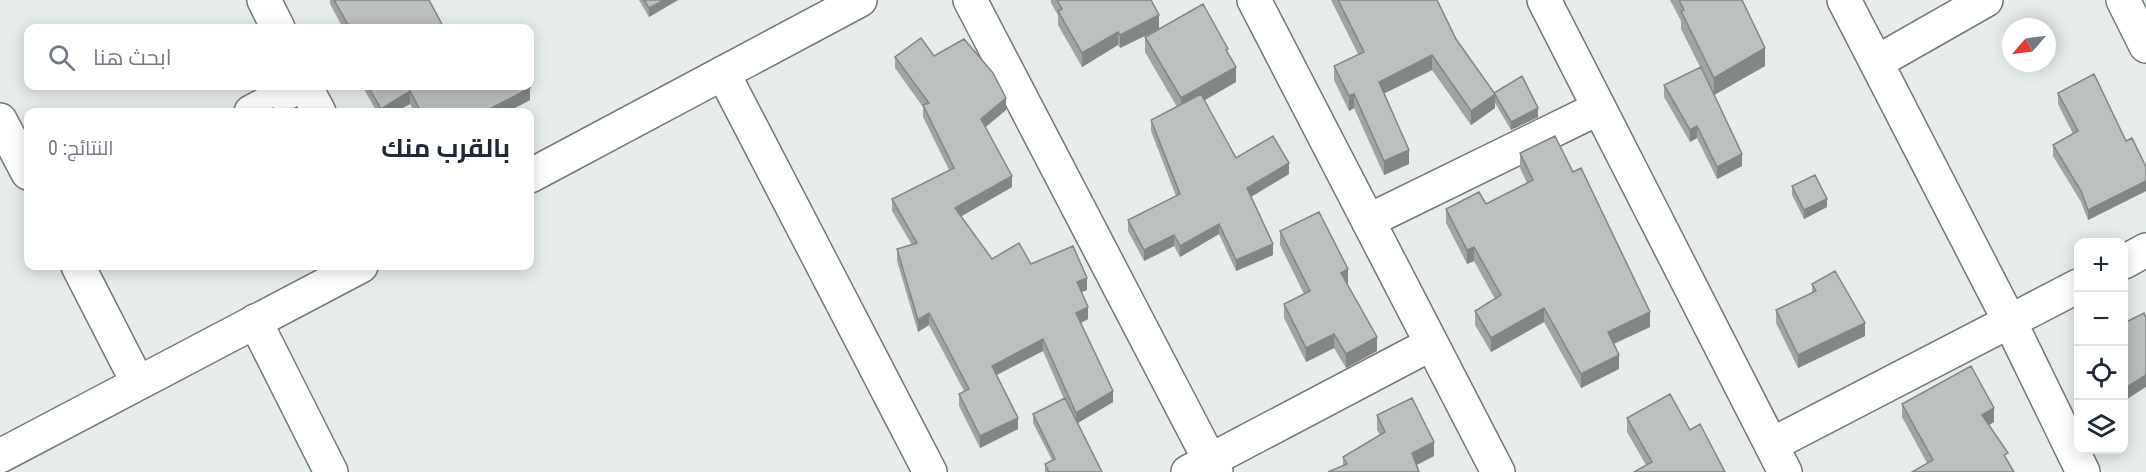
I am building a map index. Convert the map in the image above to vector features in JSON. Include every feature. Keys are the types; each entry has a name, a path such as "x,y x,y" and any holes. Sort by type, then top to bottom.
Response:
{"street":[{"path":"264,0 276,24"},
{"path":"534,174 860,0"},
{"path":"970,0 1204,468 1431,345"},
{"path":"1254,0 1498,472"},
{"path":"1544,0 1778,459 2010,322 2074,289"},
{"path":"1844,0 2010,322 2083,472"},
{"path":"1877,62 1986,0"},
{"path":"2127,1 2146,46"},
{"path":"723,73 930,472"},
{"path":"259,108 292,90"},
{"path":"307,90 317,108"},
{"path":"1368,221 1599,108"},
{"path":"1,125 24,166"},
{"path":"2128,260 2146,250"},
{"path":"80,270 138,383"},
{"path":"0,456 353,270"},
{"path":"255,321 331,472"},
{"path":"0,465 3,472"}],"building":[{"path":"334,0 429,0 442,24 348,24"},
{"path":"644,0 664,0 649,8"},
{"path":"1057,0 1151,0 1159,15 1120,35 1118,32 1082,53 1058,11 1062,9"},
{"path":"1338,0 1437,0 1456,39 1495,94 1471,111 1432,55 1379,82 1409,150 1384,161 1354,94 1349,96 1334,66 1364,52"},
{"path":"1679,0 1742,0 1765,48 1714,78 1681,11 1684,10"},
{"path":"1203,4 1236,67 1181,98 1145,37"},
{"path":"921,38 934,56 964,39 993,73 1006,98 981,119 1012,176 955,208 992,259 1019,243 1031,264 1073,246 1087,278 1077,282 1088,307 1076,313 1113,391 1076,413 1043,339 992,366 1018,418 980,436 959,394 969,389 929,313 918,320 897,249 917,243 892,199 954,168 923,105 929,103 895,57"},
{"path":"1701,67 1742,154 1717,167 1697,126 1690,130 1664,85"},
{"path":"2094,74 2126,141 2132,138 2146,167 2146,181 2088,210 2081,191 2053,145 2078,131 2058,93"},
{"path":"1522,76 1538,108 1511,122 1494,93"},
{"path":"370,90 526,90 492,108 419,108 410,91 380,108"},
{"path":"1201,94 1236,158 1273,136 1289,163 1247,188 1273,244 1236,260 1219,224 1180,246 1174,235 1144,250 1128,220 1180,194 1151,120"},
{"path":"1555,136 1573,172 1581,168 1650,312 1608,332 1619,355 1581,374 1544,308 1491,338 1475,311 1501,295 1474,247 1467,250 1446,209 1479,192 1486,204 1533,180 1520,153"},
{"path":"1815,175 1827,199 1804,210 1792,186"},
{"path":"1319,212 1348,269 1341,273 1377,337 1346,354 1334,334 1306,348 1284,304 1310,291 1280,231"},
{"path":"1835,271 1865,323 1798,355 1776,310 1816,291 1812,284"},
{"path":"2144,313 2146,318 2146,375 2128,386 2128,346 2128,321"},
{"path":"1971,366 1994,408 1982,415 2008,453 2004,455 2014,472 1912,472 1933,460 1902,404"},
{"path":"1670,394 1690,430 1700,424 1725,472 1634,472 1652,462 1627,418"},
{"path":"1065,398 1102,472 1049,472 1045,464 1055,459 1033,414"},
{"path":"1412,398 1434,442 1412,453 1419,472 1328,472 1347,464 1343,457 1385,432 1377,415"}]}
